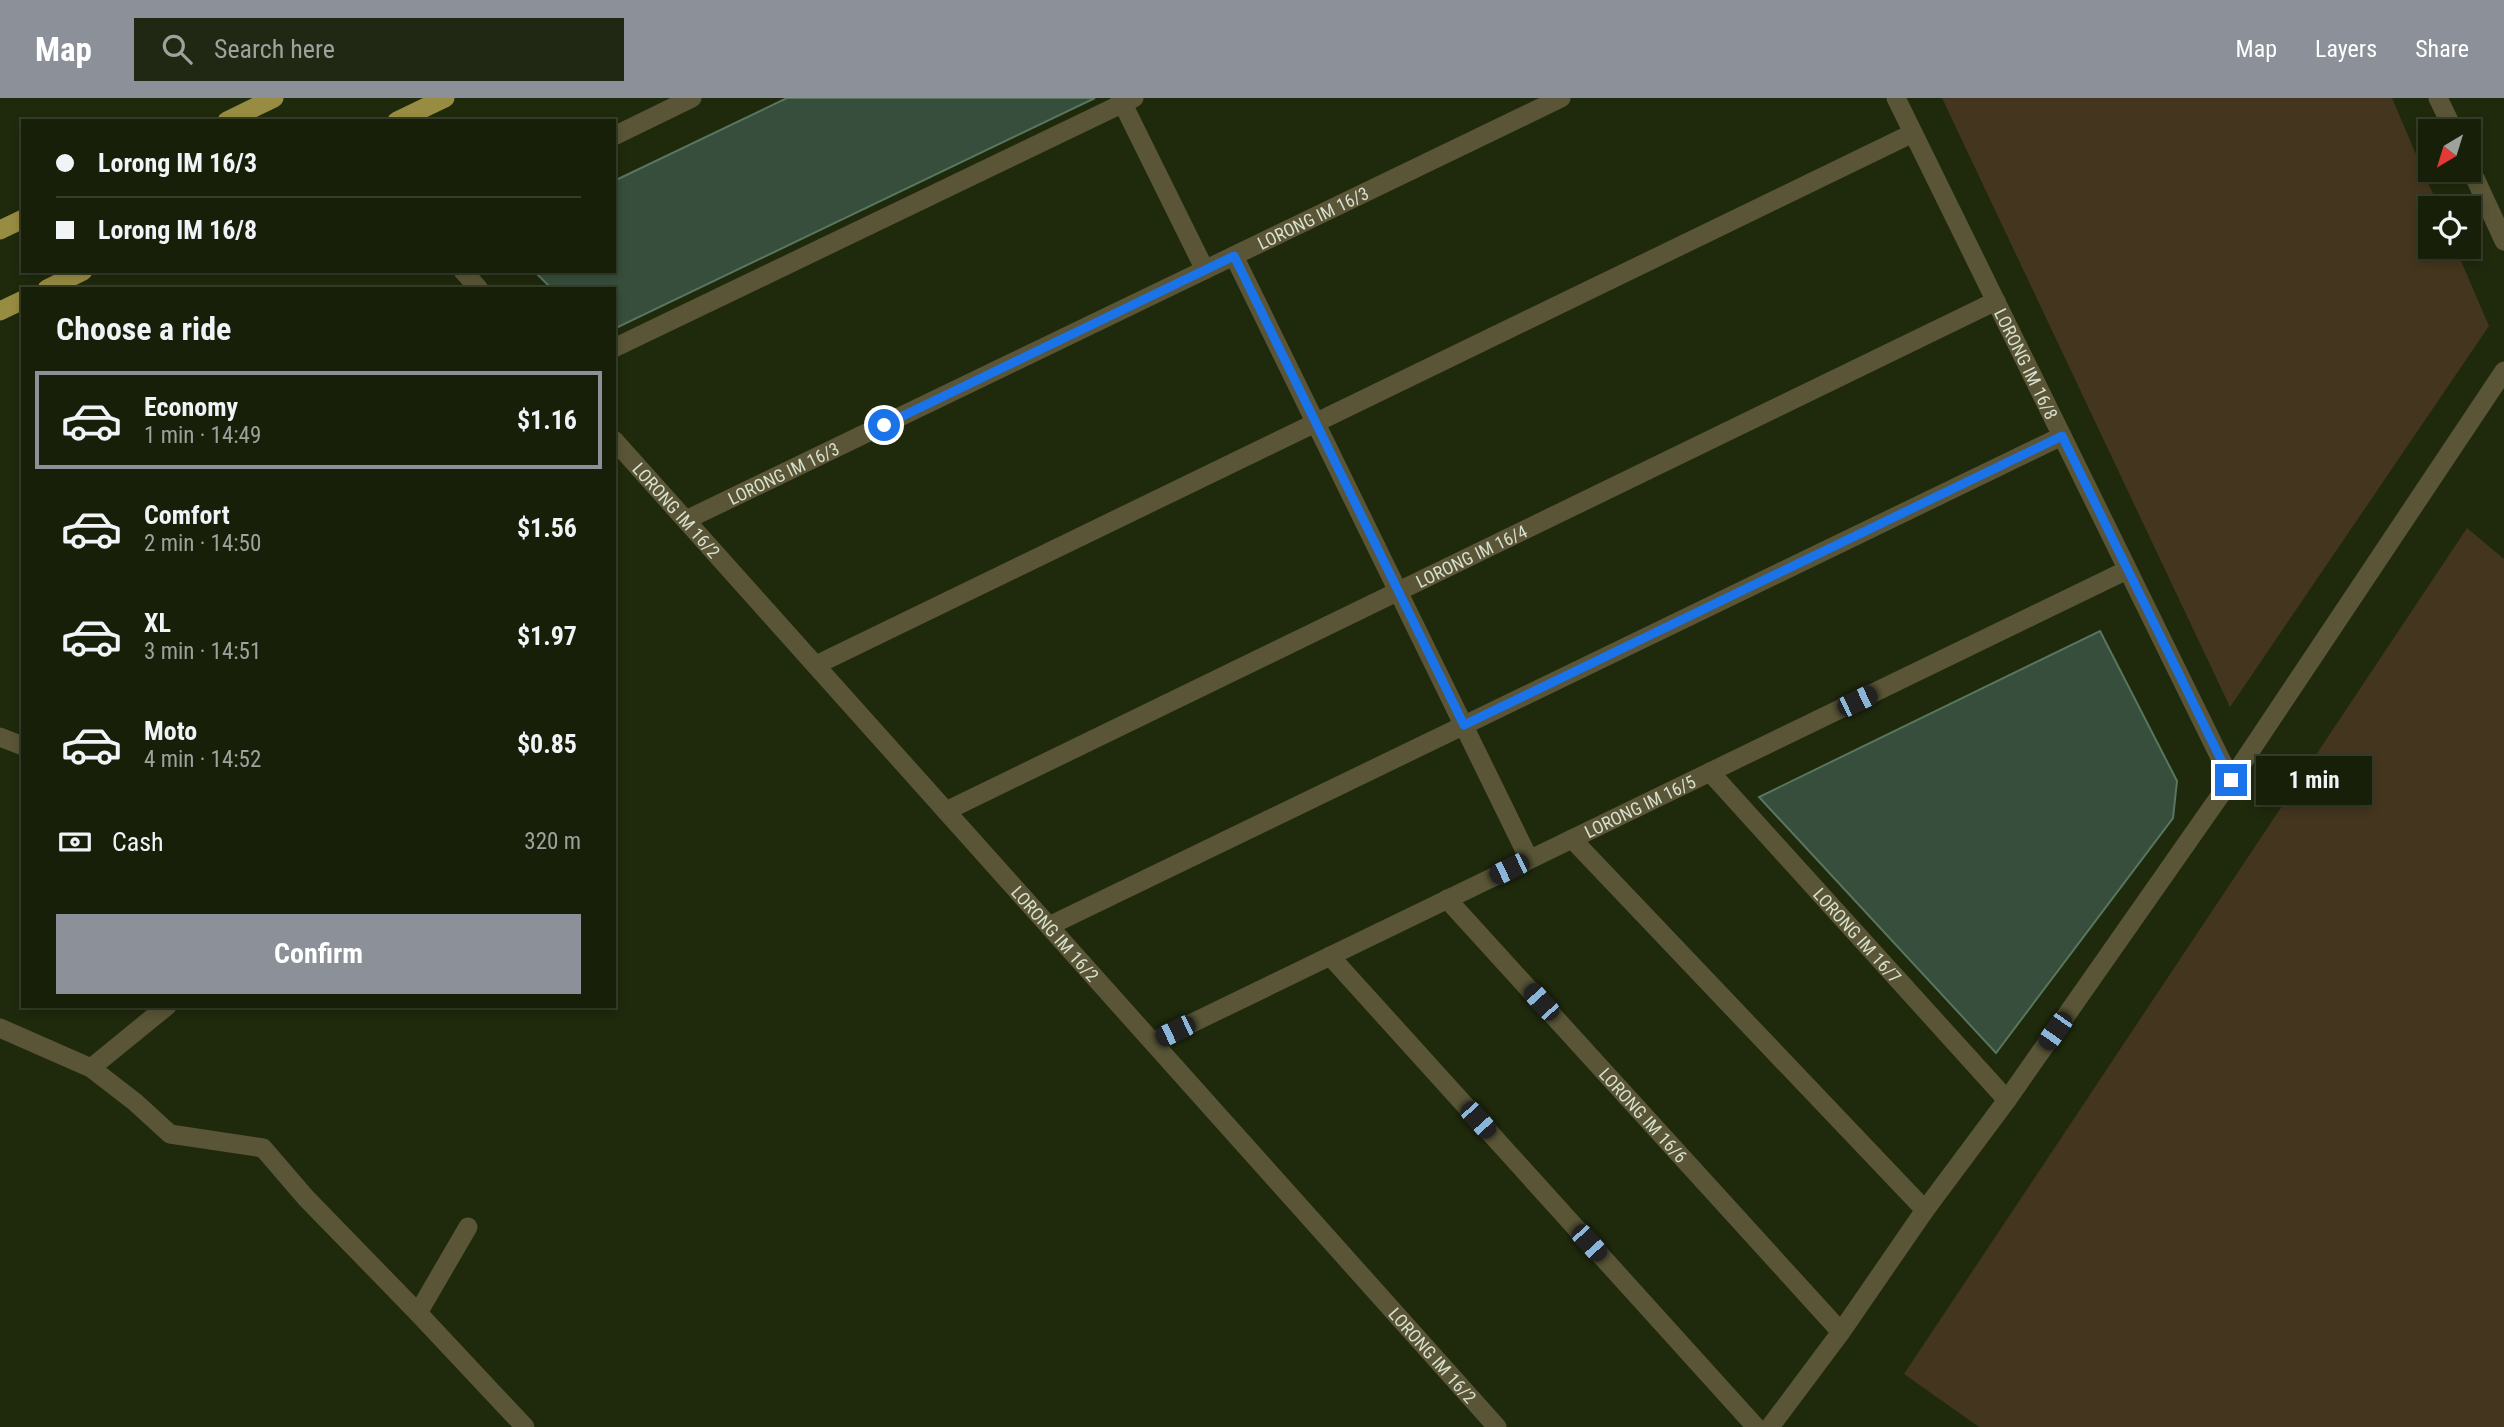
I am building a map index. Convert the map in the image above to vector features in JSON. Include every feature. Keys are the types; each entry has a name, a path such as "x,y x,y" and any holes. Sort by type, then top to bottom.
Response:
{"highway":[{"path":"231,119 274,98"},
{"path":"401,119 445,98"},
{"path":"0,230 21,220"},
{"path":"51,287 79,273"},
{"path":"0,311 21,301"}],"street":[{"path":"616,135 692,98"},
{"name":"LORONG IM 16/3","path":"686,520 1561,98"},
{"name":"LORONG IM 16/8","path":"1896,98 2231,780"},
{"path":"2438,98 2448,119"},
{"path":"616,347 1126,100 1205,270"},
{"path":"816,665 1913,132"},
{"path":"2477,182 2504,241"},
{"path":"1234,256 1529,859"},
{"path":"465,273 477,287"},
{"name":"LORONG IM 16/4","path":"946,811 1996,302"},
{"path":"1770,1427 2007,1100 2231,780 2504,371"},
{"path":"1049,926 2062,436"},
{"name":"LORONG IM 16/2","path":"616,442 1497,1427"},
{"name":"LORONG IM 16/5","path":"1153,1042 2127,570"},
{"path":"0,737 21,745"},
{"name":"LORONG IM 16/7","path":"1710,772 2007,1100"},
{"path":"1572,839 1925,1210"},
{"name":"LORONG IM 16/6","path":"1447,899 1841,1332"},
{"path":"1330,956 1756,1427"},
{"path":"91,1068 165,1008"},
{"path":"0,1028 91,1068 135,1102 170,1134 263,1148 306,1198 525,1427"},
{"path":"418,1313 468,1227"}],"shaded area":[{"path":"1942,98 2392,98 2418,159 2418,182 2428,182 2434,196 2418,196 2418,259 2460,259 2489,326 2230,707"},
{"path":"2467,528 2504,559 2504,1427 1979,1427 1904,1374"}],"building":[{"path":"787,98 1095,98 616,328 616,287 550,287 537,273 616,273 616,180"},
{"path":"2100,631 2177,781 2173,818 1996,1053 1759,797"}],"route":[{"path":"884,425 1234,256 1464,725 2062,436 2231,780"}]}
